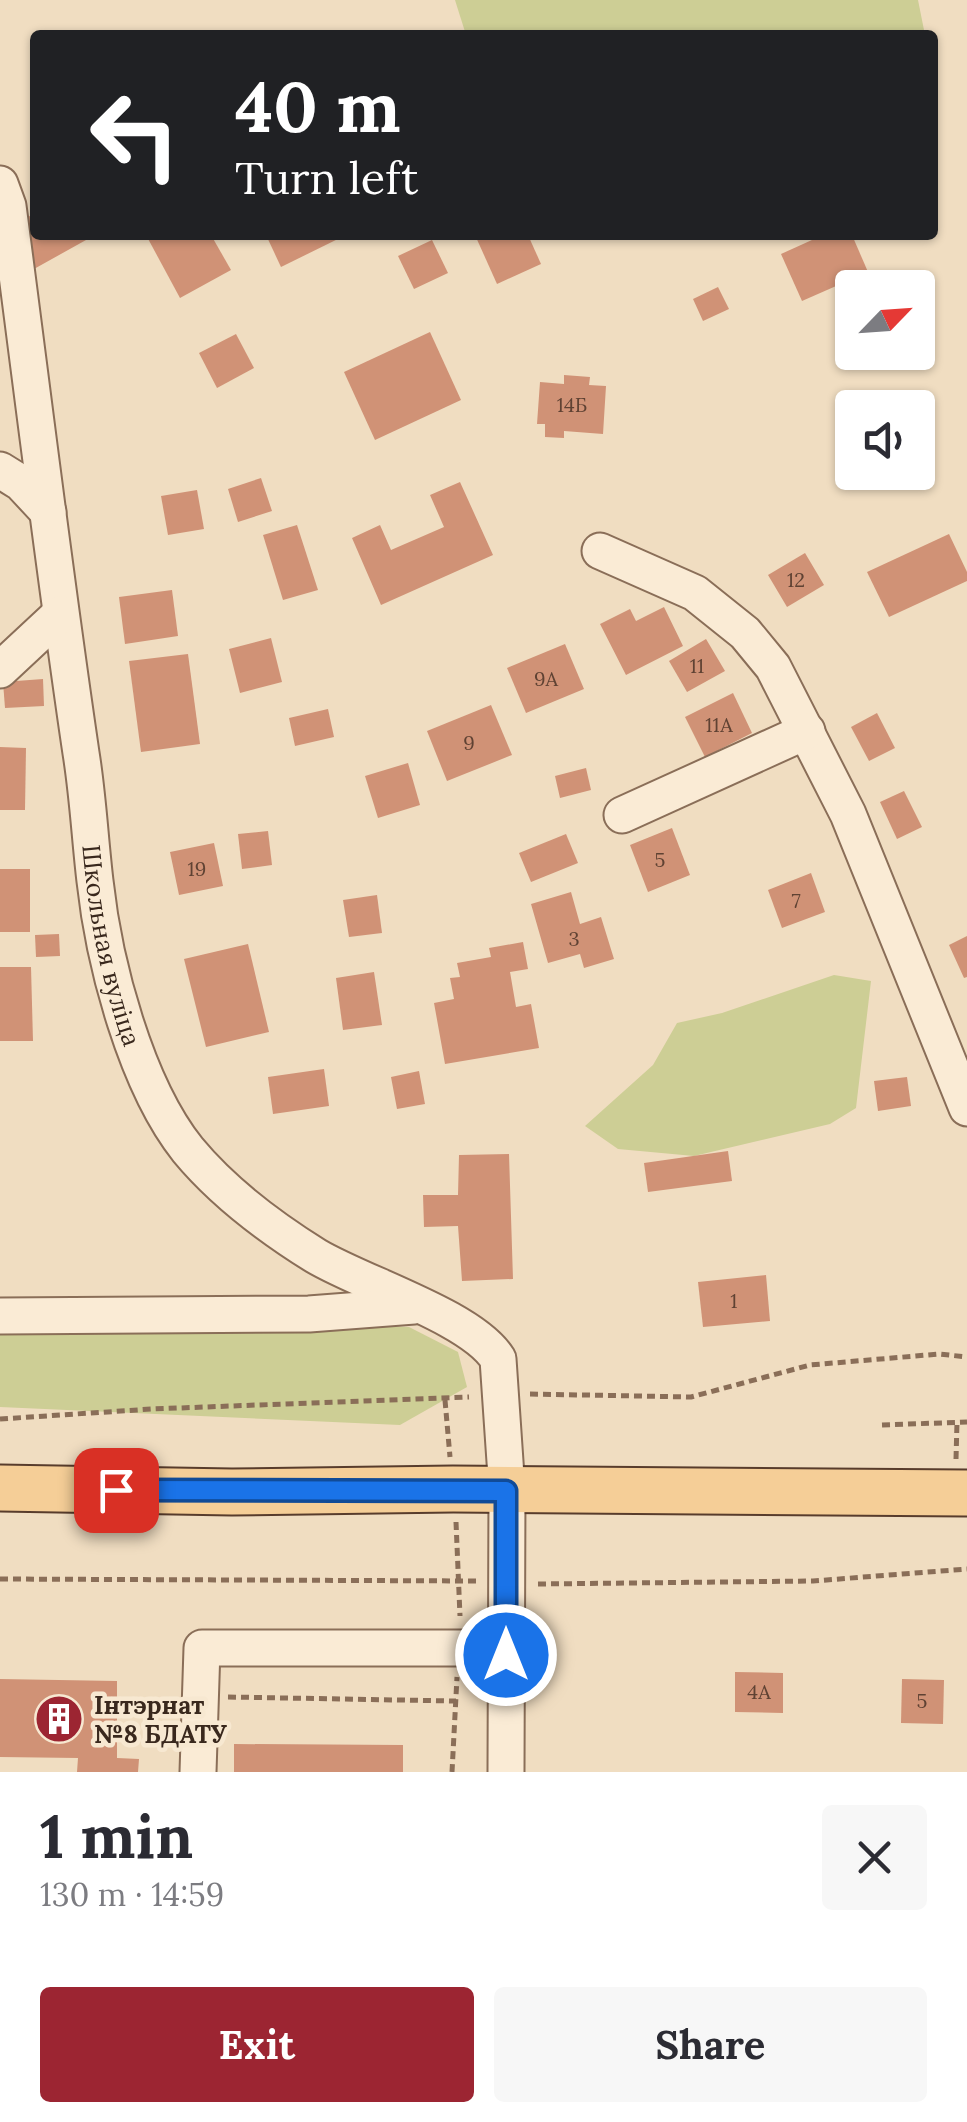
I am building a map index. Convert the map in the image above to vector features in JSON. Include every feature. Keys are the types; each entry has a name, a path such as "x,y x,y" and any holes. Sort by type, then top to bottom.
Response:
{"main road":[{"path":"0,1488 967,1493"}],"street":[{"name":"Школьная вуліца","path":"0,184 8,206 60,614 85,776 95,886 136,1056 159,1108 189,1151 231,1194 314,1255 476,1335 498,1360 506,1491 506,1772"},
{"path":"0,470 21,482 48,512"},
{"path":"600,551 695,593 737,625 773,668 848,814 967,1108"},
{"path":"0,670 60,614"},
{"path":"622,815 807,731"},
{"path":"0,1316 309,1314 419,1306"},
{"path":"198,1772 202,1648 506,1648"}],"path":[{"path":"445,1400 460,1579 452,1772"},
{"path":"882,1425 967,1422"},
{"path":"200,1697 456,1701"}],"green space":[{"path":"455,0 918,0 924,30 464,30"},
{"path":"834,975 871,981 856,1108 830,1124 694,1156 618,1149 585,1126 653,1065 677,1023 722,1013"},
{"path":"0,1309 409,1327 458,1352 467,1387 400,1425 0,1407"}],"building":[{"path":"31,240 86,240 34,269"},
{"path":"149,240 214,240 231,270 180,298"},
{"path":"268,240 336,240 281,267"},
{"path":"432,240 448,273 414,289 398,256"},
{"path":"477,240 530,240 541,264 497,284"},
{"path":"812,240 854,240 867,270 835,270 835,286 802,301 781,254"},
{"path":"718,287 729,309 703,321 693,299"},
{"path":"430,332 461,400 375,440 344,372"},
{"path":"236,334 254,368 217,388 199,353"},
{"path":"564,375 590,377 589,385 606,386 603,434 564,431 564,438 545,437 545,424 537,424 540,382 564,384"},
{"path":"261,478 272,511 238,522 228,489"},
{"path":"460,482 493,555 381,605 352,538 380,525 391,550 444,527 430,495"},
{"path":"197,490 204,529 168,535 161,496"},
{"path":"297,525 318,590 283,600 263,535"},
{"path":"949,534 967,572 967,581 889,617 867,572"},
{"path":"805,553 824,585 787,607 768,575"},
{"path":"172,590 178,636 125,644 119,597"},
{"path":"664,607 683,646 626,675 600,624 630,609 636,621"},
{"path":"271,638 282,682 240,693 229,649"},
{"path":"706,639 725,671 687,692 669,661"},
{"path":"565,644 584,689 526,713 507,668"},
{"path":"188,654 200,744 141,752 129,661"},
{"path":"43,679 44,706 5,708 3,682"},
{"path":"733,693 752,733 705,757 685,717"},
{"path":"491,705 512,755 447,781 427,731"},
{"path":"328,709 334,737 295,746 289,718"},
{"path":"877,713 895,748 869,761 851,727"},
{"path":"0,747 26,748 25,810 0,810"},
{"path":"408,763 420,805 378,818 365,776"},
{"path":"586,768 591,790 560,798 555,776"},
{"path":"904,791 922,827 897,839 880,802"},
{"path":"672,828 690,875 648,892 630,845"},
{"path":"268,831 272,865 242,869 238,834"},
{"path":"566,834 578,863 531,882 519,853"},
{"path":"214,843 223,886 179,895 170,852"},
{"path":"0,869 30,869 30,932 0,932"},
{"path":"811,873 825,912 782,928 768,890"},
{"path":"571,892 580,924 601,917 614,959 584,968 580,954 548,963 531,904"},
{"path":"377,895 382,933 349,937 343,900"},
{"path":"59,934 60,956 36,957 35,935"},
{"path":"967,936 967,977 964,978 949,945"},
{"path":"523,942 528,969 510,972 516,1007 531,1004 539,1048 445,1064 434,1003 454,999 450,978 460,977 457,963 491,957 489,948"},
{"path":"248,944 269,1032 206,1047 184,959"},
{"path":"0,967 31,967 33,1041 0,1041"},
{"path":"374,972 382,1025 343,1030 336,978"},
{"path":"324,1069 329,1106 273,1114 268,1077"},
{"path":"419,1071 425,1104 397,1109 391,1077"},
{"path":"907,1077 911,1106 878,1111 874,1081"},
{"path":"728,1151 732,1181 648,1192 644,1163"},
{"path":"509,1154 513,1279 462,1281 458,1226 424,1227 423,1195 458,1195 459,1155"},
{"path":"766,1275 770,1321 703,1327 698,1282"},
{"path":"735,1672 783,1673 783,1713 735,1712"},
{"name":"Інтэрнат №8 БДАТУ","path":"0,1679 117,1681 117,1758 139,1759 138,1772 77,1772 78,1758 0,1757"},
{"path":"902,1679 944,1680 943,1724 901,1723"},
{"path":"234,1744 403,1745 403,1772 234,1772"}],"place":[{"name":"Інтэрнат №8 БДАТУ","path":"59,1719"}],"route":[{"path":"116,1490 506,1491 506,1655"}]}
